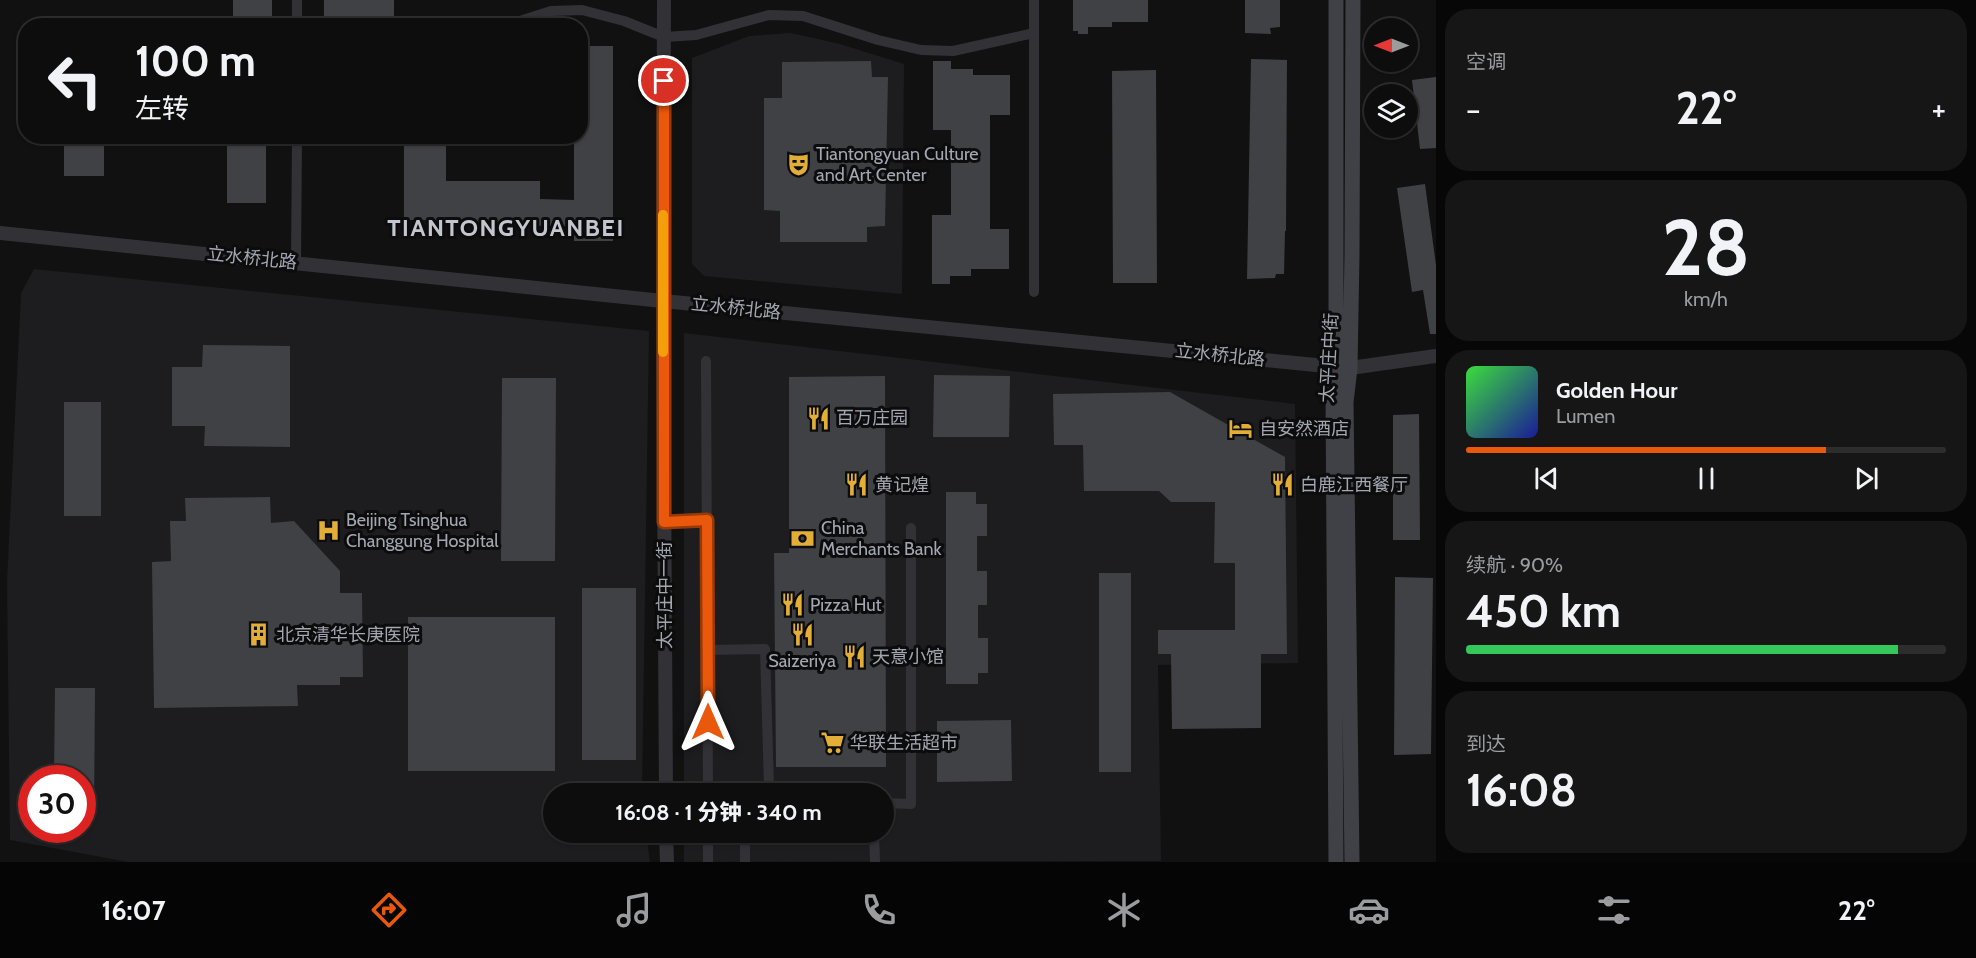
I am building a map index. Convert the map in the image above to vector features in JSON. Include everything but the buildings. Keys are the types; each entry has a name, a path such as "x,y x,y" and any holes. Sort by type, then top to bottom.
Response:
{"main road":[{"name":"太平庄中街","path":"1336,0 1343,367 1346,402 1352,862"},
{"name":"太平庄中街","path":"1336,862 1333,393 1343,367 1353,0"}],"street":[{"path":"297,0 297,18"},
{"name":"太平庄中一街","path":"664,0 666,783"},
{"path":"1034,0 1034,292"},
{"path":"529,18 551,11 582,10 624,21 664,37 696,35 769,15 803,16 878,40 921,50 953,51 1034,33"},
{"path":"296,263 297,144"},
{"name":"立水桥北路","path":"0,233 663,301 1343,367 1436,356"},
{"path":"706,361 708,783"},
{"path":"664,522 707,520"},
{"path":"894,803 911,804 911,528"},
{"path":"707,650 765,649 769,783"},
{"path":"666,843 667,862"},
{"path":"708,843 708,862"},
{"path":"745,843 745,862"},
{"path":"874,843 874,862"}],"shaded area":[{"name":"Tiantongyuan Culture and Art Center","path":"791,33 840,44 904,64 902,294 704,276 692,264 692,58 749,36"},
{"name":"Beijing Tsinghua Changgung Hospital","path":"34,269 649,331 642,783 543,783 543,843 647,843 650,862 128,862 26,843 96,843 96,765 18,765 18,841 10,840 7,581 21,293"},
{"path":"684,333 1295,404 1298,663 1158,665 1161,861 684,862 684,843 894,843 894,783 684,783"}],"slow traffic":[{"path":"663,215 663,352"}],"place":[{"name":"Tiantongyuan Culture and Art Center","path":"798,164"},
{"name":"百万庄园","path":"818,418"},
{"name":"自安然酒店","path":"1241,429"},
{"name":"黄记煌","path":"857,485"},
{"name":"白鹿江西餐厅","path":"1282,485"},
{"name":"Beijing Tsinghua Changgung Hospital","path":"328,530"},
{"name":"China Merchants Bank","path":"803,538"},
{"name":"Pizza Hut","path":"792,605"},
{"name":"北京清华长庚医院","path":"258,635"},
{"name":"Saizeriya","path":"802,635"},
{"name":"天意小馆","path":"854,657"},
{"name":"华联生活超市","path":"832,743"}],"district":[{"name":"TIANTONGYUANBEI","path":"506,228"}],"route":[{"path":"664,81 664,522 707,520 708,722"}]}
